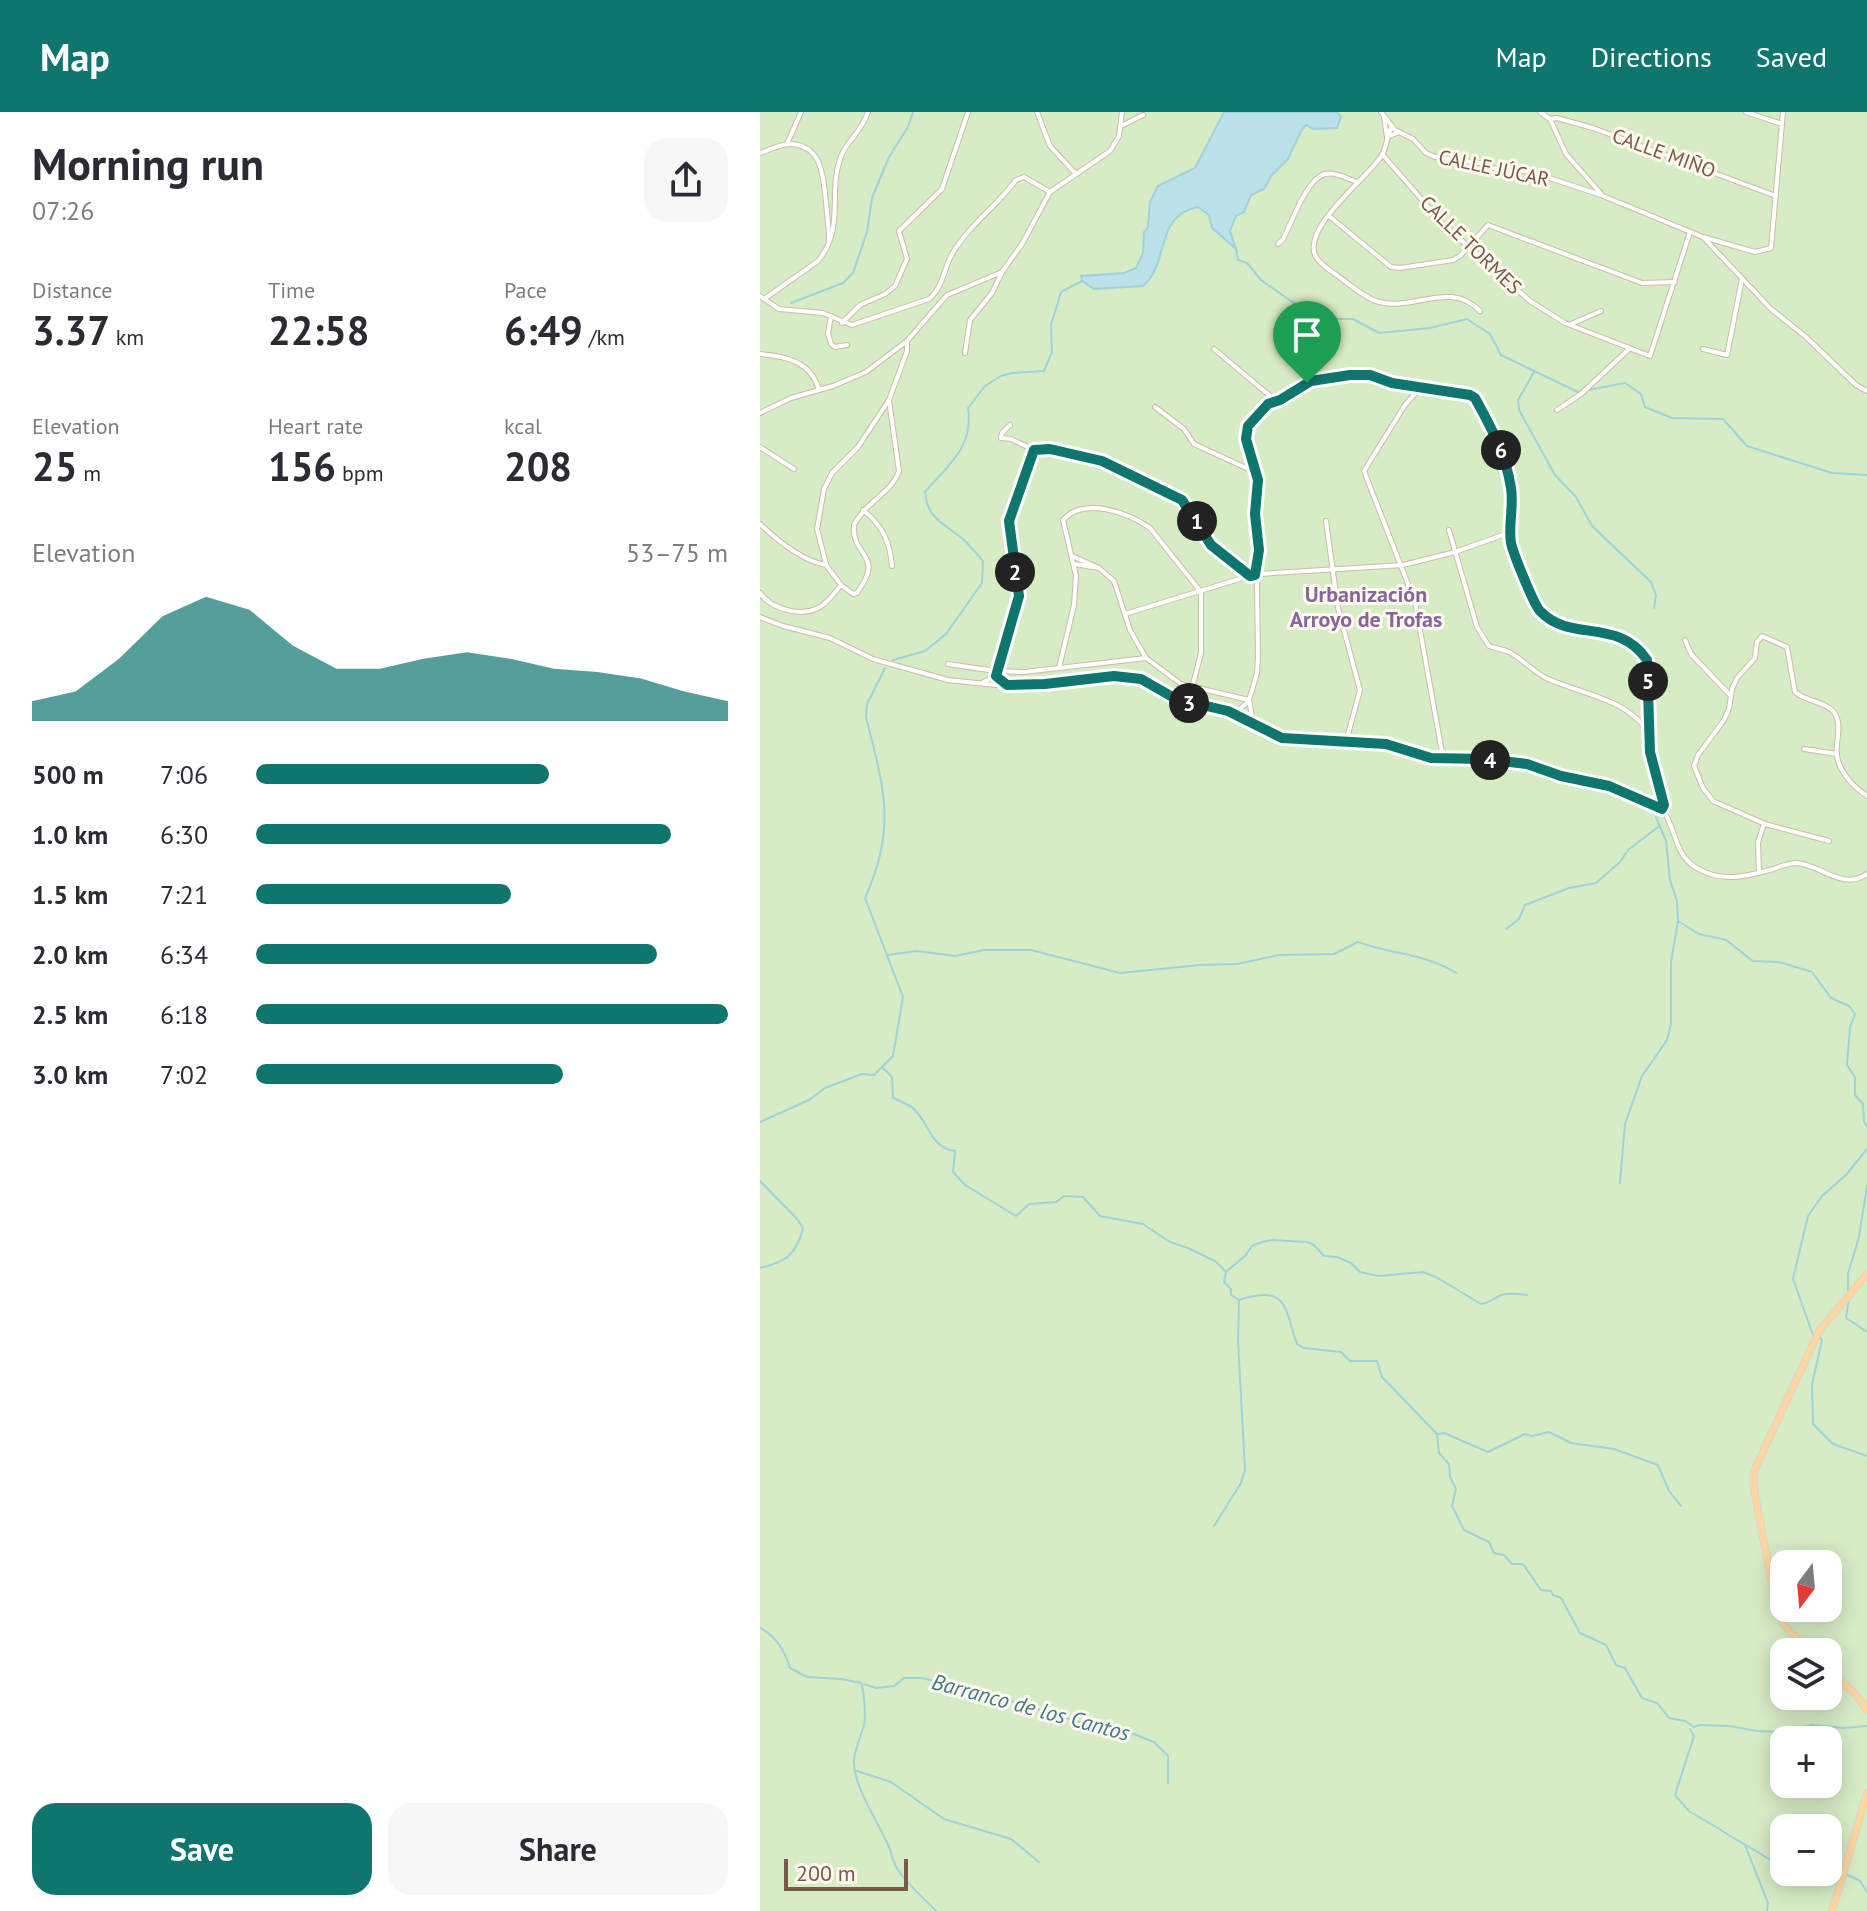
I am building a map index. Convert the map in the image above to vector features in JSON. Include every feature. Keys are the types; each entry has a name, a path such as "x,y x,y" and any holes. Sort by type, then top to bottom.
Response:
{"main road":[{"path":"1797,1638 1785,1626 1777,1611 1754,1489 1754,1471 1819,1331 1867,1274"},
{"path":"1842,1682 1867,1710"},
{"path":"1832,1911 1867,1793"}],"street":[{"path":"787,144 789,133 801,112"},
{"path":"868,112 862,128 841,156 835,223 829,243 818,261 762,298 779,309 831,316 852,325 947,295 1002,272"},
{"path":"842,323 860,305 895,286 907,259 899,231 942,189 968,112"},
{"path":"1037,112 1050,146 1075,174"},
{"path":"965,353 970,320 998,283 1050,192 1107,154 1117,140 1122,112"},
{"path":"1540,112 1550,119 1566,154 1603,196"},
{"path":"1746,112 1782,124"},
{"path":"1776,196 1783,112"},
{"path":"1382,114 1387,137"},
{"name":"CALLE JÚCAR","path":"1382,114 1399,132 1435,157 1480,163 1504,172 1528,171 1603,196 1703,237 1755,252 1767,251 1772,244 1776,196"},
{"path":"1121,126 1143,115"},
{"name":"CALLE MIÑO","path":"1550,119 1557,118 1593,128 1776,196"},
{"path":"1392,126 1382,154 1340,198 1329,216 1315,241 1316,257 1359,291 1380,302 1458,298 1480,311"},
{"path":"1387,137 1399,132"},
{"path":"760,153 787,144 808,148 819,161 829,243"},
{"name":"CALLE TORMES","path":"1382,154 1444,225 1468,247 1530,301 1571,324 1650,356 1675,282"},
{"path":"1278,244 1313,181 1325,174 1357,182"},
{"path":"760,413 791,398 866,372 907,341 933,309 951,255 971,228 1016,180 1024,177 1033,180 1050,192"},
{"path":"1329,216 1391,267 1453,260 1485,227 1491,226 1642,283 1675,282 1690,232"},
{"path":"829,228 835,223"},
{"path":"1703,237 1771,309 1806,337 1856,385 1867,391"},
{"path":"994,277 998,283"},
{"path":"1703,349 1727,355 1742,279"},
{"path":"1571,324 1601,311"},
{"path":"831,316 828,333 831,344 835,347 847,345"},
{"path":"889,400 899,471 892,485 863,510 853,530 870,569 855,594 841,585 826,565 817,529 824,489 832,473 858,447 889,400 907,351 907,341"},
{"path":"1214,349 1275,400"},
{"path":"1557,410 1581,394 1629,349"},
{"path":"760,354 782,357 806,367 819,390"},
{"path":"1246,712 1257,673 1256,575 1259,550 1255,514 1259,486 1246,439 1248,426 1268,404 1311,381 1350,375 1370,375 1392,383 1470,395 1475,398 1499,442 1511,487 1511,544 1540,611 1567,627 1608,633 1625,639 1639,648 1647,660 1650,752 1664,805 1662,809 1683,856 1706,873 1729,878 1799,863 1845,880 1867,874"},
{"path":"1422,387 1405,405 1364,471 1415,602 1443,758"},
{"path":"1155,407 1184,429 1194,444 1257,473"},
{"path":"1010,425 1001,438 1011,439 1034,450 1050,449 1102,461 1182,500 1211,545 1256,575"},
{"path":"760,447 794,469"},
{"path":"995,685 1019,596 1009,521 1034,450"},
{"path":"1059,668 1074,605 1076,576 1063,527 1064,518 1086,507 1103,509 1142,522 1150,528 1201,592 1201,653 1192,688"},
{"path":"863,510 890,543 892,566"},
{"path":"1326,521 1338,608 1360,690 1346,742"},
{"path":"760,524 812,563 826,565"},
{"path":"1449,530 1477,627 1489,646 1509,651 1529,669 1548,679 1621,706 1639,720 1648,732"},
{"path":"1125,614 1256,575 1332,567 1403,565 1455,552 1511,532"},
{"path":"1072,556 1099,568 1114,581 1130,630 1146,658 1181,684 1249,700"},
{"path":"1074,564 1099,568"},
{"path":"760,593 776,607 811,611 827,602 841,585"},
{"path":"760,617 830,638 873,659 915,672 995,685 1128,676 1151,683 1176,699 1246,712 1253,721 1276,736 1290,740 1386,744 1420,756 1485,759 1541,767 1561,776 1609,786 1662,809"},
{"path":"1829,841 1765,824 1708,797 1694,766 1698,755 1724,720 1730,695 1742,669 1755,658 1761,636 1783,643 1789,652 1795,692 1836,714 1839,733 1837,754 1849,779 1867,796"},
{"path":"1685,640 1691,654 1730,695"},
{"path":"948,664 996,674 1146,658"},
{"path":"977,683 990,680 996,674"},
{"path":"996,674 1007,685"},
{"path":"1228,711 1246,712 1276,736"},
{"path":"1804,749 1837,754"},
{"path":"1759,873 1758,842 1765,824"}],"green space":[{"path":"760,112 1867,112 1867,1911 760,1911"}],"water":[{"path":"1224,112 1337,112 1341,117 1337,128 1314,129 1306,125 1301,131 1288,159 1272,175 1264,189 1251,195 1244,212 1236,216 1230,231 1236,249 1212,228 1209,215 1198,207 1184,212 1168,230 1157,266 1143,286 1094,289 1082,281 1081,276 1124,273 1136,268 1143,253 1150,202 1158,186 1195,168"}],"waterway":[{"path":"791,303 843,283 853,273 867,232 872,198 913,112"},
{"path":"1236,249 1238,260 1247,263 1261,280 1308,313 1325,319 1353,319 1379,333 1430,328 1467,319 1490,334 1501,355 1578,392 1625,383 1641,394 1645,407 1672,418 1723,419 1747,446 1832,473 1867,475"},
{"path":"893,660 925,651 946,634 982,583 983,561 965,541 939,521 929,509 925,492 963,445 969,422 968,408 985,386 1012,373 1044,371 1052,352 1051,325 1061,292 1082,281"},
{"path":"1534,372 1518,400 1519,410 1555,475 1576,497 1592,526 1651,582 1656,595 1654,608"},
{"path":"760,1122 809,1100 825,1088 862,1074 874,1075 893,1056 903,997 865,898 875,873 884,829 882,787 866,717 867,704 885,668"},
{"path":"1620,1183 1625,1124 1642,1076 1667,1040 1671,1024 1671,962 1678,921 1677,901 1670,880 1666,841 1656,817"},
{"path":"1506,929 1519,919 1525,905 1569,888 1596,883 1620,862 1628,850 1658,827"},
{"path":"1678,921 1699,934 1726,940 1753,961 1779,962 1812,972 1831,998 1849,1006 1855,1014 1850,1027 1847,1065 1855,1077 1855,1095 1863,1104 1867,1126"},
{"path":"887,955 917,951 955,956 984,950 1031,950 1120,973 1237,964 1279,955 1334,954 1358,942 1421,958 1456,973"},
{"path":"883,1068 892,1077 893,1098 914,1109 941,1146 955,1151 953,1172 965,1185 1016,1216 1029,1204 1056,1202 1064,1196 1083,1197 1100,1216 1143,1224 1170,1242 1215,1261 1226,1272 1224,1282 1231,1289 1231,1295 1239,1300 1255,1296 1275,1297 1286,1310 1297,1344 1304,1348 1341,1352 1350,1361 1377,1361 1382,1377 1437,1434 1439,1453 1449,1464 1450,1477 1456,1489 1452,1506 1464,1530 1489,1542 1494,1553 1504,1555 1512,1564 1523,1564 1541,1590 1551,1591 1561,1598 1580,1633 1606,1645 1616,1665 1625,1668 1642,1698 1657,1703 1669,1718 1685,1721 1694,1727 1730,1726 1756,1731 1782,1732 1812,1725 1843,1728 1867,1726"},
{"path":"1813,1335 1793,1279 1808,1216 1822,1196 1846,1175 1867,1149"},
{"path":"760,1181 803,1228 797,1245 788,1256 760,1268"},
{"path":"1848,1290 1848,1274 1859,1237 1867,1186"},
{"path":"1227,1271 1252,1246 1262,1242 1307,1242 1324,1256 1351,1263 1360,1272 1378,1276 1423,1272 1481,1304 1502,1295 1527,1295"},
{"path":"1849,1299 1846,1318 1867,1332"},
{"path":"1214,1526 1241,1483 1245,1470 1238,1341 1239,1301"},
{"path":"1820,1338 1812,1384 1813,1424 1833,1444 1867,1456"},
{"path":"1439,1434 1444,1433 1488,1452 1525,1434 1532,1436 1549,1432 1571,1443 1614,1449 1658,1465 1669,1491 1681,1506"},
{"path":"760,1628 779,1645 790,1668 807,1677 861,1683 865,1717 854,1760 858,1782 896,1867 936,1911"},
{"name":"Barranco de los Cantos","path":"864,1684 876,1688 894,1686 904,1678 922,1678 1098,1728 1121,1729 1154,1742 1168,1756 1168,1783"},
{"path":"1690,1729 1694,1736 1675,1795 1689,1811 1770,1860"},
{"path":"857,1771 891,1782 944,1819 1011,1839 1039,1862"},
{"path":"1745,1845 1768,1903 1767,1911"},
{"path":"1846,1874 1860,1881 1867,1892"}],"district":[{"name":"Urbanización Arroyo de Trofas","path":"1366,606"}],"route":[{"path":"1370,375 1392,383 1434,388 1475,398 1499,442 1511,487 1511,544 1540,611 1567,627 1608,633 1625,639 1639,648 1647,660 1650,752 1664,805 1662,809 1596,781 1572,779 1527,764 1431,758 1386,744 1290,740 1267,732 1228,711 1176,699 1151,683 1128,676 1045,684 1007,685 1000,681 996,671 1019,596 1009,521 1034,450 1050,449 1102,461 1182,500 1211,545 1250,576 1255,575 1259,550 1255,507 1259,486 1246,433 1251,420 1268,404 1307,383 1324,377 1370,375"}]}
